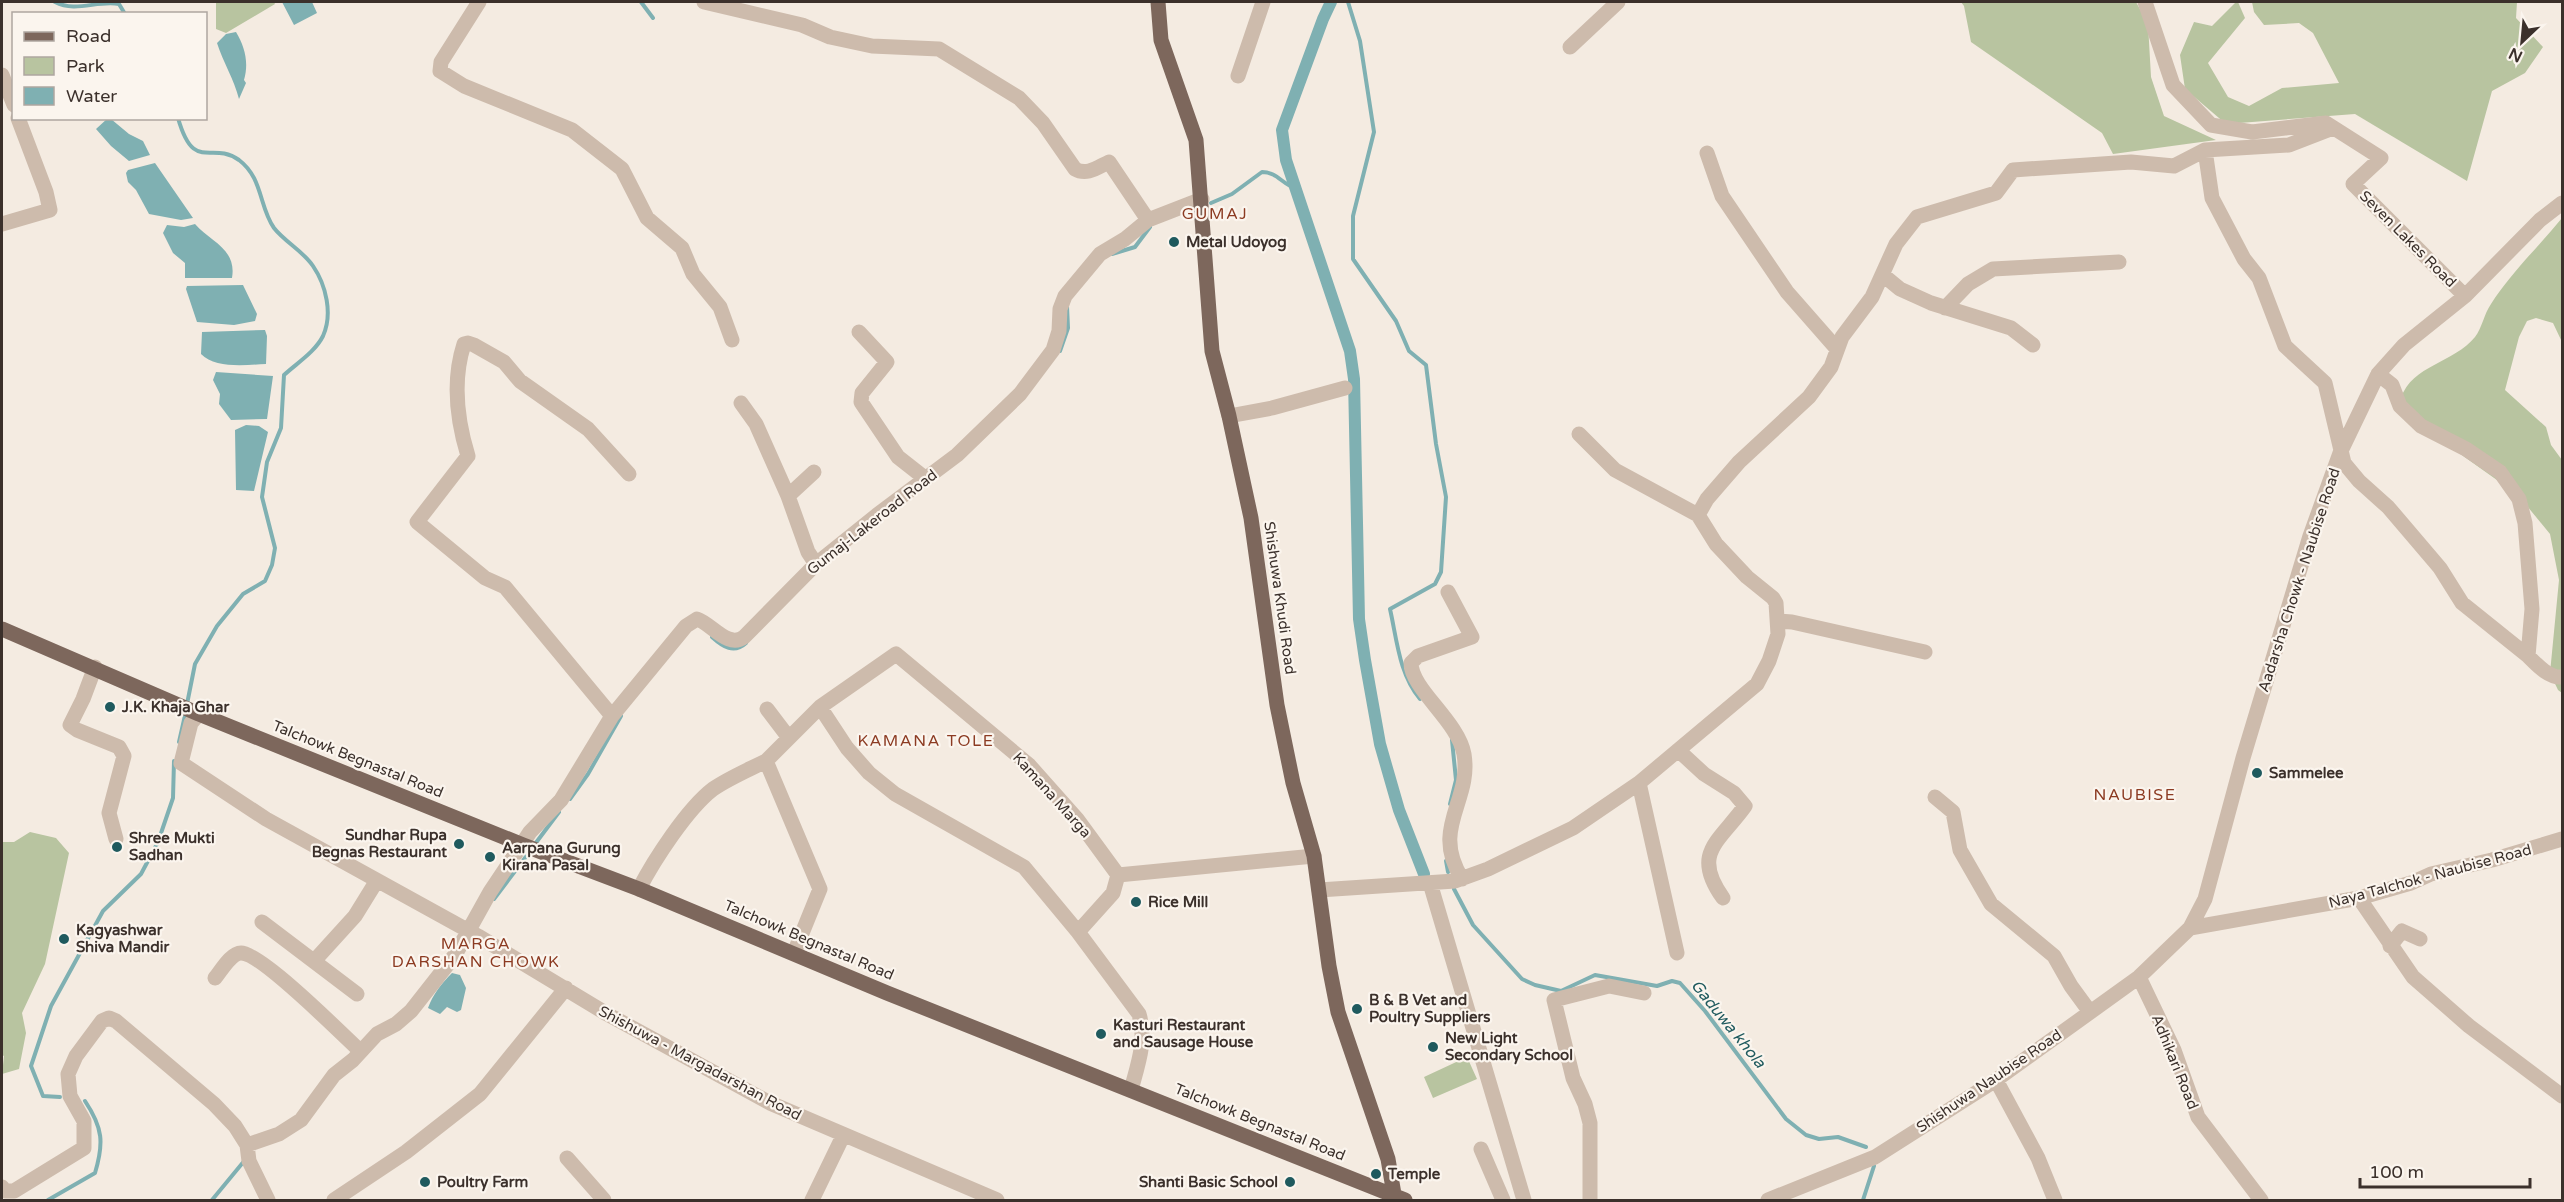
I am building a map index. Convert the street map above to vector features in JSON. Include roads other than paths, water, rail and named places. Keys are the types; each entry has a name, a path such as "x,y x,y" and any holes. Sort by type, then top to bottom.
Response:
{"main road":[{"name":"Shishuwa Khudi Road","path":"1158,2 1161,40 1196,140 1212,351 1251,518 1277,705 1293,783 1314,856 1338,1012 1388,1159 1398,1199"},
{"path":"2,629 95,667"},
{"name":"Talchowk Begnastal Road","path":"95,667 200,714 522,845 639,889 1398,1199"}],"street":[{"path":"479,2 441,62 440,71 464,86 572,130 622,169 647,218 682,248 693,274 720,307 732,340"},
{"path":"704,2 802,25 830,37 872,46 939,49 1019,98 1043,123 1075,169 1081,173 1089,172 1109,162 1148,220"},
{"path":"1238,76 1263,2"},
{"path":"1570,47 1618,2"},
{"name":"Seven Lakes Road","path":"2145,2 2173,85 2211,124 2252,132 2326,123 2381,158 2353,184 2465,296"},
{"path":"2,75 12,100"},
{"path":"2,224 50,210 46,192 19,120"},
{"path":"1698,515 1707,499 1739,462 1809,397 1831,368 1842,337 1872,297 1896,244 1910,229 1917,217 1996,193 2013,170 2131,162 2174,166 2205,150 2289,145 2333,128"},
{"path":"2205,150 2212,198 2244,259 2259,278 2285,346 2325,383 2340,453 2348,469 2388,507 2440,568 2462,603 2540,668 2557,678 2562,677"},
{"path":"1707,153 1722,196 1787,292 1837,350"},
{"name":"Gumaj-Lakeroad Road","path":"247,1152 301,1120 334,1075 377,1034 405,1018 474,934 490,892 530,832 561,800 612,716 691,621 703,621 729,640 740,640 816,564 957,455 1020,394 1053,350 1059,331 1060,309 1071,286 1100,254 1125,239 1148,220 1202,199"},
{"name":"Aadarsha Chowk - Naubise Road","path":"2190,928 2205,899 2297,579 2340,453 2378,374 2404,345 2465,296 2540,220 2562,203"},
{"path":"1945,308 1968,284 1994,269 2119,262"},
{"path":"1883,275 1900,289 1945,308 2011,328 2033,345"},
{"path":"859,332 887,362 862,393 861,402 897,457 926,479"},
{"path":"612,716 504,587 485,578 417,522 468,456 458,426 457,390 464,344 474,345 504,362 520,381 588,429 629,474"},
{"path":"2378,374 2392,385 2400,406 2421,426 2466,449 2500,472 2519,499 2525,523 2532,609 2528,656"},
{"path":"1229,416 1272,408 1345,388"},
{"path":"741,403 756,424 788,496 808,552 816,564"},
{"path":"1319,890 1430,883 1462,879 1481,873 1573,828 1639,783 1757,684 1769,661 1778,634 1773,598 1747,577 1716,544 1698,515 1615,470 1579,434"},
{"path":"788,496 814,472"},
{"path":"1448,592 1472,637 1418,656 1411,668 1423,690 1452,727 1464,754 1461,792 1452,818 1449,845 1452,858 1462,879"},
{"path":"1778,621 1792,622 1925,652"},
{"name":"Kamana Marga","path":"639,889 650,868 670,840 711,791 766,761 819,707 896,654 1029,765 1077,819 1118,875"},
{"path":"95,667 70,725 119,747 124,756 109,813 116,839"},
{"path":"819,707 847,748 869,774 896,794 1024,867 1078,932 1139,1014 1143,1026 1143,1044 1131,1090"},
{"path":"767,709 789,738"},
{"name":"Shishuwa - Margadarshan Road","path":"200,714 190,723 181,763 266,819 376,882 474,934 607,1014 770,1103 997,1200"},
{"path":"1678,750 1704,774 1734,793 1744,806 1710,851 1708,864 1712,883 1723,898"},
{"path":"766,761 820,889 794,953"},
{"path":"1639,783 1677,953"},
{"path":"1935,797 1953,812 1960,850 1991,904 2054,956 2071,986 2090,1012"},
{"name":"Naya Talchok - Naubise Road","path":"2190,928 2359,898 2411,883 2431,874 2492,860 2562,839"},
{"path":"1078,932 1113,893 1118,875 1314,856"},
{"path":"315,960 355,916 376,882"},
{"path":"1430,883 1524,1200"},
{"path":"2359,898 2413,977 2443,1004 2562,1096"},
{"path":"262,922 357,994"},
{"name":"Shishuwa Naubise Road","path":"1768,1200 1875,1157 1996,1080 2139,976 2190,928"},
{"path":"2390,946 2402,931 2420,939"},
{"path":"215,978 235,954 243,953 257,960 315,1008 360,1051"},
{"name":"Adhikari Road","path":"2139,976 2174,1050 2198,1117 2261,1200"},
{"path":"1590,1200 1590,1124 1585,1104 1573,1078 1554,1000 1609,986 1644,993"},
{"path":"334,1200 355,1195 480,1094 566,988"},
{"path":"2,1187 5,1191 14,1191 84,1148 84,1120 70,1096 68,1074 102,1021 109,1018 116,1021 214,1104 235,1126 268,1200"},
{"path":"1996,1080 2038,1158 2055,1200"},
{"path":"812,1200 843,1136"},
{"path":"1481,1149 1503,1200"},
{"path":"567,1158 604,1200"}],"water":[{"path":"282,2 312,2 317,13 294,25"},
{"path":"236,32 242,43 246,61 244,80 246,83 239,99 217,43 226,34"},
{"path":"106,120 112,120 129,134 143,141 150,155 129,161 96,129"},
{"path":"155,163 193,218 181,220 149,214 136,190 128,182 126,173 128,170"},
{"path":"195,224 227,253 233,268 232,278 185,278 185,263 173,253 163,233 167,225 184,227"},
{"path":"243,285 257,314 255,321 234,325 197,322 187,286"},
{"path":"265,330 267,336 266,364 222,364 207,359 201,354 202,332"},
{"path":"216,372 273,376 267,419 231,420 219,404 220,394 213,380"},
{"path":"246,425 259,426 268,432 254,491 236,490 235,430"},
{"path":"452,973 460,975 466,988 461,1010 457,1012 447,1007 440,1014 428,1008 438,989"}],"waterway":[{"path":"55,2 71,6 119,4 124,12"},
{"path":"641,2 653,18"},
{"path":"1331,2 1282,130 1286,160 1350,351 1354,379 1359,619 1380,744 1399,810 1424,874"},
{"path":"1348,2 1360,41 1374,132 1353,216 1353,259 1396,321 1409,351 1426,365 1436,444 1446,497 1441,572 1435,584 1390,609 1403,668 1420,699"},
{"path":"179,120 184,135 197,151 229,155 247,167 257,184 274,228 304,256 318,274 325,291 328,309 326,327 320,342 284,375 281,428 267,462 262,497 275,548 272,565 265,581 243,594 217,626 195,664 187,704"},
{"path":"1211,203 1232,194 1262,172 1272,174 1295,188"},
{"path":"1112,254 1135,247 1150,227"},
{"path":"1060,351 1068,328 1067,306"},
{"path":"712,637 720,644 733,649 746,643"},
{"path":"179,742 186,711"},
{"path":"570,799 588,774 621,716"},
{"path":"1450,804 1456,780 1452,740"},
{"path":"60,1097 43,1096 31,1066 51,1006 103,911 141,874 158,842 173,798 174,761"},
{"path":"535,844 559,812"},
{"path":"494,899 528,854"},
{"path":"1446,861 1448,872"},
{"name":"Gaduwa khola","path":"1454,889 1473,925 1522,979 1535,985 1561,991 1595,975 1657,986 1672,981 1680,983 1705,1011 1786,1119 1806,1135 1819,1139 1838,1137 1866,1147"},
{"path":"48,1200 95,1173 100,1153 100,1136 95,1119 85,1101"},
{"path":"212,1200 245,1160"},
{"name":"Gaduwa khola","path":"1863,1200 1874,1166"}],"place":[{"name":"Metal Udoyog","path":"1174,242"},
{"name":"J.K. Khaja Ghar","path":"110,707"},
{"name":"Sammelee","path":"2257,773"},
{"name":"Sundhar Rupa Begnas Restaurant","path":"459,844"},
{"name":"Shree Mukti Sadhan","path":"117,847"},
{"name":"Aarpana Gurung Kirana Pasal","path":"490,857"},
{"name":"Rice Mill","path":"1136,902"},
{"name":"Kagyashwar Shiva Mandir","path":"64,939"},
{"name":"B & B Vet and Poultry Suppliers","path":"1357,1009"},
{"name":"Kasturi Restaurant and Sausage House","path":"1101,1034"},
{"name":"New Light Secondary School","path":"1433,1047"},
{"name":"Temple","path":"1376,1174"},
{"name":"Poultry Farm","path":"425,1182"},
{"name":"Shanti Basic School","path":"1290,1182"}],"district":[{"name":"GUMAJ","path":"1215,214"},
{"name":"KAMANA TOLE","path":"926,741"},
{"name":"NAUBISE","path":"2135,795"},
{"name":"MARGA DARSHAN CHOWK","path":"476,953"}]}
